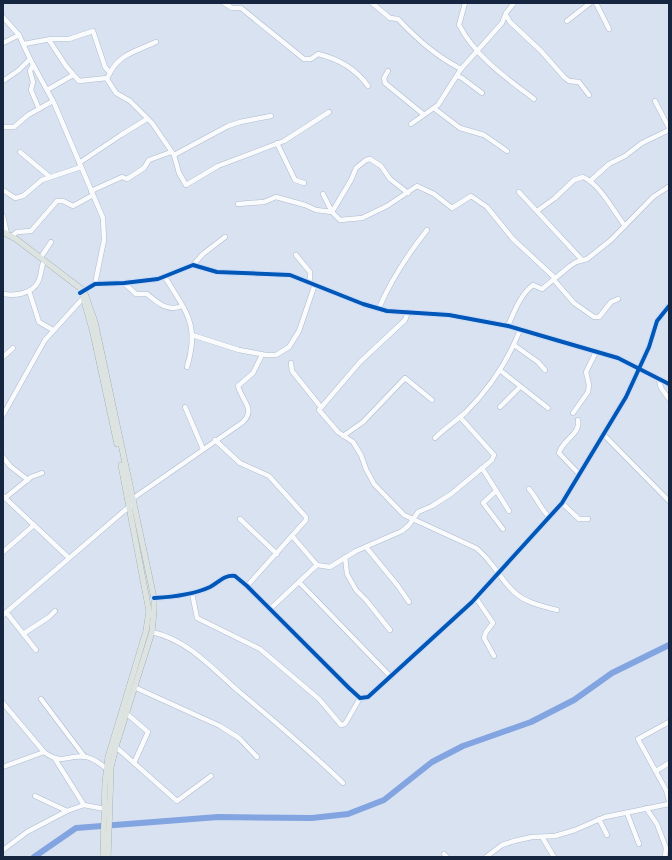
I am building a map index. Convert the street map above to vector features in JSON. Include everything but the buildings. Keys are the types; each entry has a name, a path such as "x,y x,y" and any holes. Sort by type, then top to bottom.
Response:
{"main road":[{"path":"6,234 42,260"},
{"path":"6,234 42,260 83,294 100,358 131,503 154,598 152,632 109,770 108,818 105,830 103,857"},
{"path":"108,818 105,809 109,770 120,714 146,631 150,611 131,503"},
{"path":"105,830 108,857"}],"street":[{"path":"224,3 232,8 241,8 304,59 311,59 318,54 331,58 353,70 368,86"},
{"path":"241,8 244,3"},
{"path":"465,3 460,26 476,51 506,79 534,99"},
{"path":"411,124 423,114 435,109 461,69 497,30 514,3"},
{"path":"567,21 590,3"},
{"path":"596,3 609,29"},
{"path":"376,4 390,18 398,19 440,58 461,69"},
{"path":"506,15 510,22 541,51 559,72 569,81 579,82 589,95"},
{"path":"3,17 20,35 30,59 53,102 103,218 104,228 102,251 95,284"},
{"path":"24,44 49,40 69,39 93,31 105,67 110,72"},
{"path":"3,43 20,35"},
{"path":"49,40 73,75 79,81 107,78"},
{"path":"107,78 110,72 131,51 156,42"},
{"path":"3,81 19,70 30,59"},
{"path":"33,65 30,71 33,82 31,90 39,109"},
{"path":"388,71 383,82 423,114"},
{"path":"47,90 73,75"},
{"path":"457,76 482,93"},
{"path":"107,78 116,93 130,101 147,119 173,154 179,173 186,185 218,166 276,143 330,112"},
{"path":"590,181 609,164 624,156 642,143 669,129 662,112 655,101"},
{"path":"3,126 14,127 28,115 53,102"},
{"path":"435,109 460,128 484,135 506,151"},
{"path":"662,112 669,117"},
{"path":"3,216 6,234 31,230 57,202 63,201 73,206 92,193 122,177 127,179 144,168 149,160 173,154 228,126 271,116"},
{"path":"4,192 15,198 20,198 42,180 80,165 120,135 147,119"},
{"path":"276,143 295,180 304,183"},
{"path":"20,152 50,177"},
{"path":"332,212 356,168 366,160 375,161 390,179 408,193"},
{"path":"537,211 555,198 574,180 583,177 590,181 604,197 625,226"},
{"path":"323,194 332,212 340,220 362,218 387,206 408,193 415,186 434,194 452,208 470,196 487,207 513,239 554,279 574,303 594,317 598,317 611,302 618,299"},
{"path":"508,326 517,305 532,285 542,289 570,266 582,260 587,260 611,240 653,197 668,188"},
{"path":"520,192 582,260"},
{"path":"238,204 264,202 276,197 305,205 316,210 332,212"},
{"path":"379,308 400,268 416,243 427,230"},
{"path":"3,415 52,330 83,294 95,284 124,283 165,277 193,265 202,254 225,238"},
{"path":"3,294 15,294 29,291 35,287 39,280 42,260 51,242"},
{"path":"296,255 310,272 310,282"},
{"path":"193,265 217,272 290,275 363,304 387,311 449,315 508,326 618,358 669,384"},
{"path":"165,277 191,322 192,336 187,367"},
{"path":"124,283 136,294 147,294 161,305 172,308 182,306"},
{"path":"192,336 239,350 262,355 276,355 289,348 300,331 315,284"},
{"path":"29,291 39,322 52,330"},
{"path":"154,598 192,593 211,587 226,576 231,575 241,579 360,698 368,698 476,598 562,503 626,397 638,368 649,347 657,321 669,306"},
{"path":"320,406 344,382 360,362 405,320 408,312"},
{"path":"435,438 460,417 483,393 501,371 520,330"},
{"path":"514,345 538,362 545,370"},
{"path":"3,357 13,348"},
{"path":"573,413 588,392 589,385 586,372 596,352"},
{"path":"36,650 4,613 131,503 202,449 243,422 248,416 249,411 238,386 253,373 262,355"},
{"path":"291,363 294,374 320,406 320,412 343,436 353,442 361,455 369,476 379,490 404,515 476,548 485,555 515,593 523,598 557,610"},
{"path":"501,371 548,408"},
{"path":"343,436 363,422 405,378 432,400"},
{"path":"659,380 661,388 669,399"},
{"path":"500,408 520,387"},
{"path":"185,407 202,449"},
{"path":"293,537 317,565 330,567 345,557 402,530 409,525 418,512 432,506 451,494 492,460 494,455 460,417"},
{"path":"578,420 578,428 564,444 559,453 579,474"},
{"path":"604,435 669,501"},
{"path":"215,440 240,463 269,476 300,509 306,520 293,537 248,586"},
{"path":"3,457 16,471 28,480"},
{"path":"482,468 508,510"},
{"path":"42,473 28,480 4,497 69,558"},
{"path":"529,489 537,498 540,507 549,517"},
{"path":"496,491 483,503 503,529"},
{"path":"562,503 579,519 588,519"},
{"path":"240,518 277,554"},
{"path":"3,552 34,525"},
{"path":"366,547 409,602"},
{"path":"345,557 347,574 356,590 390,630"},
{"path":"270,609 317,565"},
{"path":"299,582 391,677"},
{"path":"192,593 197,618 260,649 319,699 341,725 345,724 360,698"},
{"path":"476,598 493,623 486,632 484,638 494,656"},
{"path":"22,634 49,617 55,611"},
{"path":"152,632 172,638 196,653 305,747 343,783"},
{"path":"134,687 220,726 239,738 257,756"},
{"path":"41,698 84,756"},
{"path":"3,703 44,752 55,759 84,805"},
{"path":"126,713 148,732 134,763"},
{"path":"486,857 502,845 522,839 554,836 575,830 599,819 669,802 666,790 638,739 669,722"},
{"path":"116,747 177,801 211,776"},
{"path":"3,767 44,752"},
{"path":"55,759 84,756 93,759 109,770"},
{"path":"656,771 669,763"},
{"path":"35,796 67,811"},
{"path":"3,850 26,832 67,811 84,805 105,809"},
{"path":"646,808 657,824 666,848 665,857"},
{"path":"627,812 639,844"},
{"path":"599,819 608,835"},
{"path":"542,837 554,857"}],"waterway":[{"path":"34,857 76,828 218,817 312,818 348,814 384,800 432,762 463,746 531,722 574,700 612,673 669,645"}],"cycle path":[{"path":"80,293 95,284 124,283 158,279 193,265 217,272 290,275 363,304 387,311 449,315 508,326 618,358 669,384"},
{"path":"154,598 190,594 210,587 228,576 235,576 247,586 349,688 360,698 368,697 472,602 562,503 626,397 649,347 657,321 669,306"}]}
